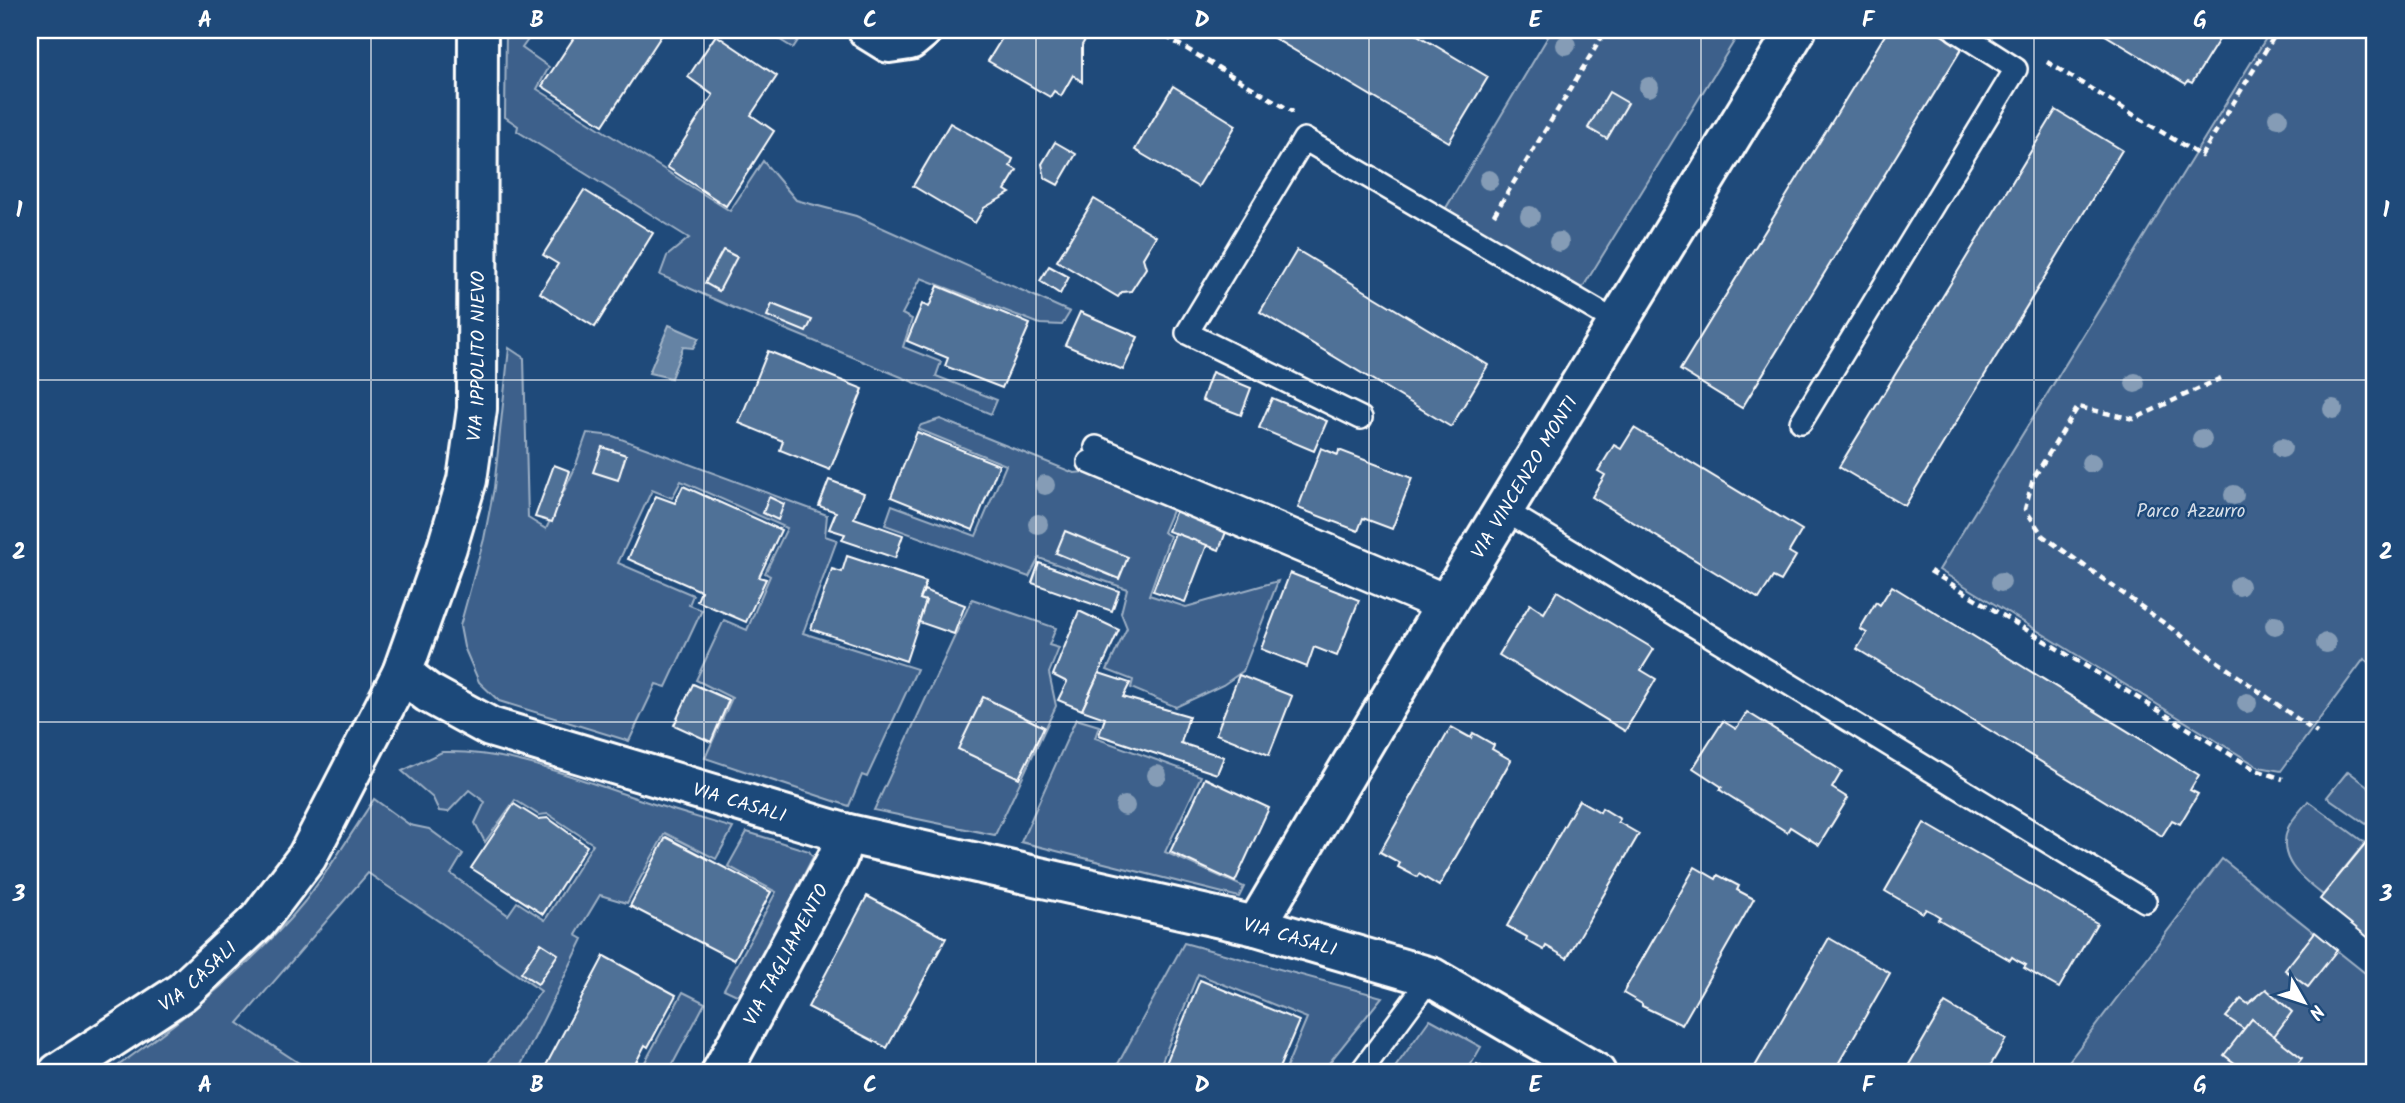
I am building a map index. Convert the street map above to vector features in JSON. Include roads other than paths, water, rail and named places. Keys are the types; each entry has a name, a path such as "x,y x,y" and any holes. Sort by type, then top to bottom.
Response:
{"street":[{"name":"VIA IPPOLITO NIEVO","path":"402,673 447,547 467,480 477,409 478,30"},
{"path":"868,30 888,43 910,40 922,30"},
{"name":"VIA VINCENZO MONTI","path":"1256,926 1446,604 1796,30"},
{"name":"VIA CASALI","path":"58,1073 182,992 258,921 307,857 402,673 428,694 490,727 844,833 1256,926 1430,977 1596,1073"},
{"name":"VIA TAGLIAMENTO","path":"721,1073 838,857 844,833"}],"lane":[{"path":"1801,422 2016,69 1955,30"},
{"path":"1361,418 1186,333 1304,139 1618,323"},
{"path":"1093,455 1446,604"},
{"path":"1504,510 2145,901"},
{"path":"1360,1073 1430,977"}],"park label":[{"name":"Parco Azzurro","path":"2191,510"}]}
